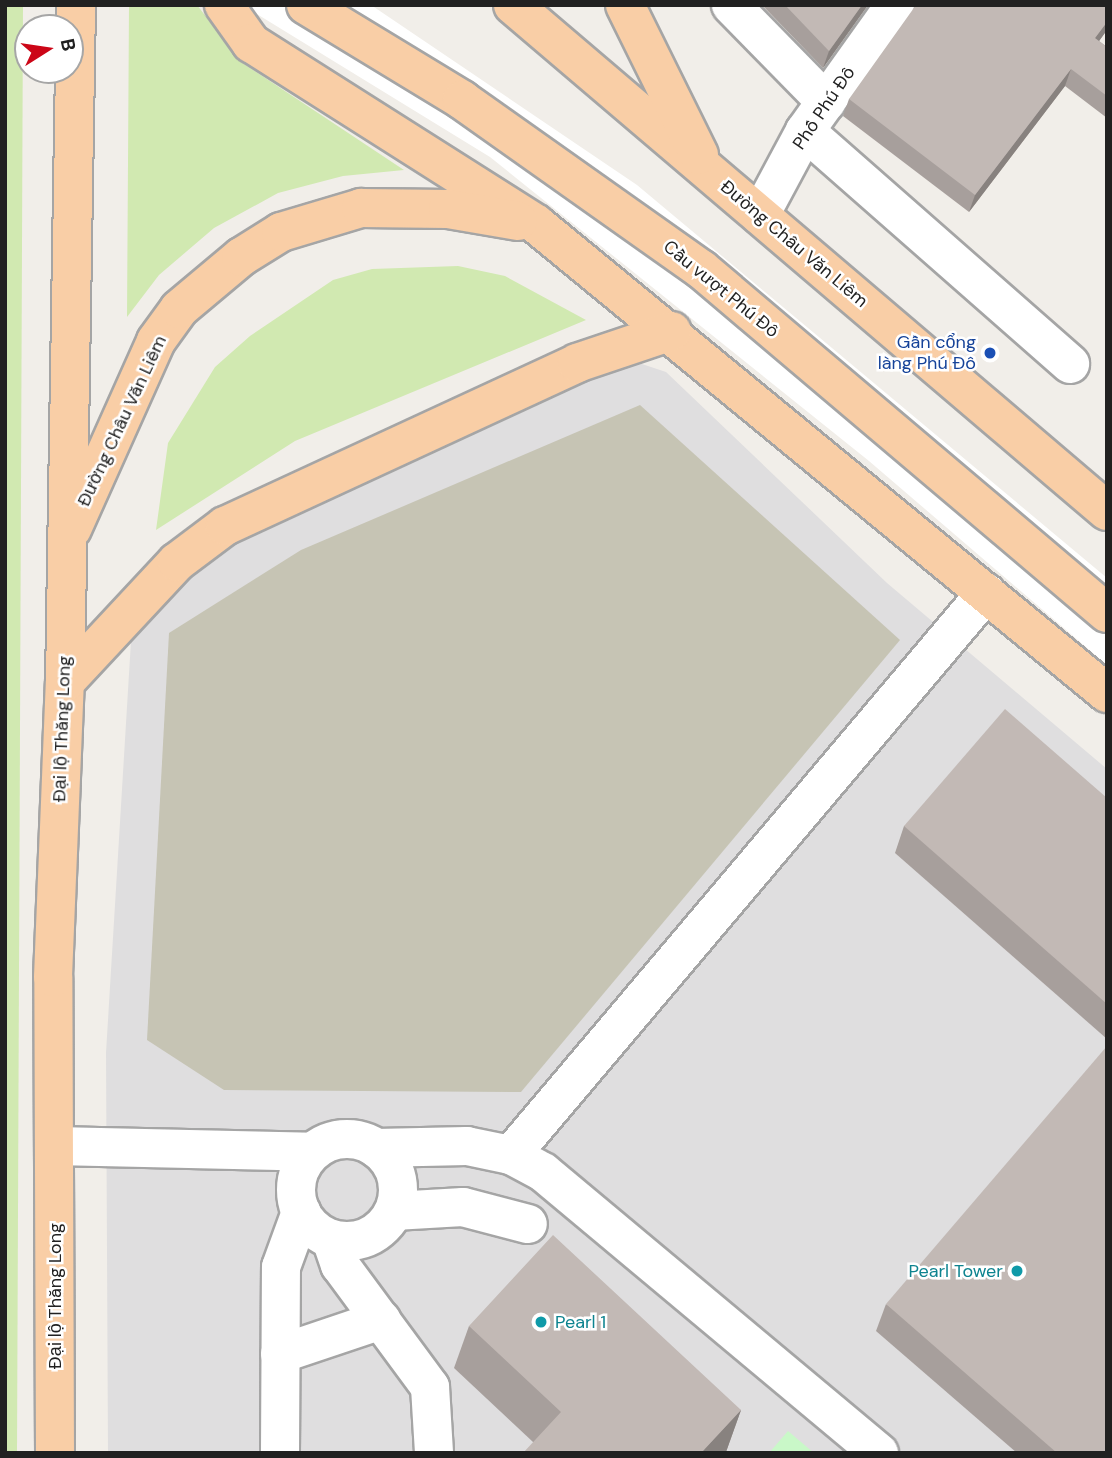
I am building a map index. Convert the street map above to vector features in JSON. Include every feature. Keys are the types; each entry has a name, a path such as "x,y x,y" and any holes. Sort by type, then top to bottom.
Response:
{"main road":[{"name":"Đại lộ Thăng Long","path":"55,1453 53,977 65,682 65,544 76,5"},
{"name":"Đường Châu Văn Liêm","path":"224,5 251,43 536,224 672,331 1107,693"},
{"name":"Cầu vượt Phú Đô","path":"306,5 462,100 701,269 1107,613"},
{"name":"Đường Châu Văn Liêm","path":"513,5 1107,511"},
{"path":"625,5 706,170"},
{"name":"Đường Châu Văn Liêm","path":"65,544 156,341 179,309 241,257 281,232 361,208 448,209 536,224"},
{"path":"65,682 177,562 225,526 577,363 672,331"}],"street":[{"path":"731,5 815,116 1070,364"},
{"name":"Phố Phú Đô","path":"760,215 815,116 895,5"},
{"path":"511,1155 986,593"},
{"path":"55,1146 312,1152 342,1139 376,1147 467,1146 511,1155 584,1204 879,1453"},
{"path":"331,1238 370,1237 394,1211 396,1176 376,1147"},
{"path":"280,1453 281,1267 301,1212 297,1180 312,1152"},
{"path":"394,1211 463,1207 528,1224"},
{"path":"301,1212 331,1238 340,1265 430,1387 434,1453"},
{"path":"281,1354 381,1320"}],"shaded area":[{"path":"639,363 666,372 887,583 1107,769 1107,1453 108,1453 106,1053 131,641 183,576 228,545 618,367"},
{"path":"640,405 900,640 521,1092 224,1090 147,1040 169,633 301,550"}],"green space":[{"path":"5,5 23,5 23,14 14,14 14,84 23,84 17,1453 5,1453"},
{"path":"129,5 197,5 241,62 404,170 343,176 278,193 214,228 159,275 127,317"},
{"path":"458,266 505,276 586,320 295,441 156,530 168,443 215,367 250,336 333,280 372,269"},
{"path":"788,1431 814,1453 769,1453"}],"pier":[{"path":"242,5 371,5 637,185 1107,578 1107,665 869,461 490,157"}],"building":[{"path":"785,5 862,5 829,51"},
{"path":"916,5 1107,5 1107,22 1095,38 1107,47 1107,96 1071,69 975,195 849,99"},
{"path":"1005,709 1107,798 1107,1004 904,826"},
{"name":"Pearl Tower","path":"1107,1046 1107,1453 1057,1453 886,1304"},
{"name":"Pearl 1","path":"553,1235 741,1410 701,1453 523,1453 561,1412 469,1326"}],"place":[{"name":"Gần cổng làng Phú Đô","path":"990,353"},
{"name":"Pearl Tower","path":"1017,1271"},
{"name":"Pearl 1","path":"541,1322"}]}
